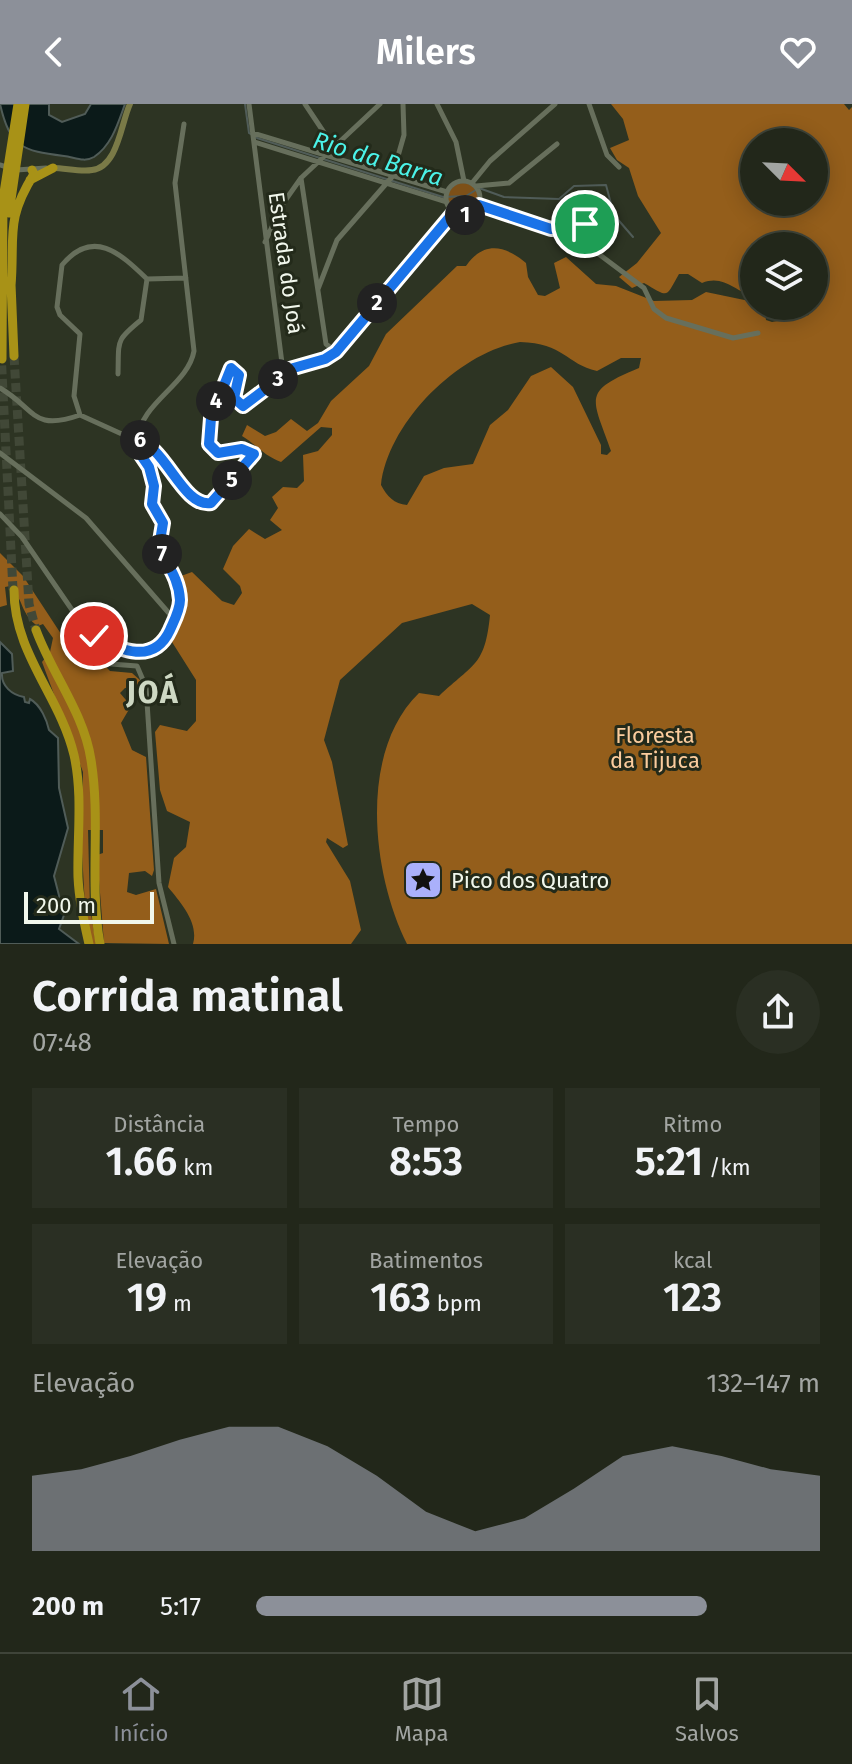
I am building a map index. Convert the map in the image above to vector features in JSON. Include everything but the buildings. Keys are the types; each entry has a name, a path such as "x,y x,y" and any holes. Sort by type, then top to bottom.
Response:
{"highway":[{"path":"0,168 15,104"},
{"path":"2,359 7,184 15,104"},
{"path":"14,356 7,184 25,104"},
{"path":"11,286 12,217 31,175 53,168"},
{"path":"13,591 19,636 63,724 74,756 78,781 79,891 88,944"},
{"path":"36,630 75,710 91,760 93,894 100,944"}],"street":[{"path":"53,168 93,170 103,165 113,152 130,104"},
{"name":"Estrada do Joá","path":"249,104 283,371"},
{"path":"305,104 327,137 340,144"},
{"path":"265,242 273,222 301,178 380,104"},
{"path":"318,289 342,233 390,181 404,135 403,104"},
{"path":"437,104 456,142 464,181"},
{"path":"479,205 476,187 490,161 554,104"},
{"path":"589,104 607,155 619,167"},
{"path":"85,631 112,646 137,654 150,651 166,637 180,599 171,564 159,547 163,523 152,504 150,470 134,445 141,427 192,360 194,341 175,183 184,124"},
{"path":"254,138 447,197 454,212 465,215 479,205"},
{"path":"447,197 455,183 464,181 476,187 509,183 557,144"},
{"path":"0,168 31,175"},
{"path":"301,178 326,344 336,352"},
{"path":"479,205 551,229 585,224 596,252 644,288 654,309 666,318 733,338 758,333"},
{"path":"261,461 242,449 218,453 210,447 208,431 216,400 231,368 239,375 234,398 243,406 276,381 283,371 325,359 336,352 454,212"},
{"path":"262,220 266,224 273,222"},
{"path":"80,415 74,396 80,334 60,315 57,307 62,265 81,248 106,248 118,253 147,279 186,278"},
{"path":"314,263 326,266"},
{"path":"118,374 119,345 125,330 138,323 143,316 147,279"},
{"path":"0,388 46,423 80,415 136,439 160,457 194,498 205,504 213,501 254,454"},
{"path":"0,453 86,518 174,619"},
{"path":"0,514 22,537 105,657 113,665 137,666 146,687 155,849 162,898 174,944"},
{"path":"105,657 105,649 112,646"}],"shaded area":[{"path":"0,104 49,104 49,115 62,122 85,114 91,104 125,104 114,133 105,146 94,157 83,160 38,152 20,144 8,130"},
{"path":"463,183 474,187 478,198 474,209 463,213 452,209 448,198 452,187"},
{"path":"0,642 12,654 13,671 2,673 5,686 24,697 25,702 29,703 30,699 34,702 43,713 49,730 58,738 59,788 68,828 54,876 64,915 59,929 79,944 0,944"}],"green space":[{"name":"Floresta da Tijuca","path":"611,104 844,104 849,110 852,107 852,944 407,944 395,916 379,849 379,780 386,747 400,718 419,693 439,696 481,654 490,615 472,604 402,623 340,680 324,740 332,762 348,845 343,848 327,838 326,842 350,881 361,930 351,944 193,944 191,921 168,887 174,858 186,847 190,822 167,811 160,790 155,732 160,725 187,731 196,721 196,680 172,642 185,607 181,576 192,572 222,601 234,605 242,593 240,586 223,569 233,546 249,529 265,539 282,530 270,520 278,508 272,497 283,487 297,488 304,481 303,455 318,451 332,435 332,428 321,427 281,462 242,436 247,425 265,436 276,432 291,419 307,431 318,423 331,401 369,366 386,334 457,266 466,266 480,252 488,249 503,250 526,263 528,277 538,295 545,296 560,288 554,263 566,257 596,284 616,286 654,301 692,300 706,292 740,299 740,320 828,320 828,232 740,232 740,290 723,282 702,283 688,274 679,274 669,291 663,293 644,283 632,288 619,277 637,263 661,233 638,196 629,168 617,160 610,148 629,140 623,119","holes":["520,342 535,343 597,371 621,358 641,358 639,368 607,384 596,399 599,419 611,451 607,455 601,454 601,445 573,387 551,367 531,376 508,410 490,425 473,464 444,468 424,476 407,505 391,499 381,485 386,461 397,437 430,394 451,375 497,348"]},
{"path":"0,553 23,576 67,643 73,646 83,643 110,671 132,673 141,681 139,687 125,688 120,693 131,706 121,723 132,750 146,757 154,870 152,876 145,871 129,873 127,892 136,895 156,889 169,944 104,943 97,855 103,853 103,830 88,830 90,908 96,944 92,944 85,907 82,852 83,772 42,662 50,652 53,638 43,624 38,626 32,622 10,586 5,587 7,605 0,607"}],"waterway":[{"name":"Rio da Barra","path":"245,104 249,133 257,138 443,197 466,196 479,188 504,197 559,199 574,186 606,185 614,215 633,237"}],"tunnel":[{"path":"1,352 13,590"},
{"path":"14,356 29,604 36,630"}],"place":[{"name":"Pico dos Quatro","path":"423,880"}],"district":[{"name":"JOÁ","path":"153,693"}],"route":[{"path":"94,636 112,646 137,654 147,653 166,637 179,606 171,564 159,547 163,523 152,504 152,477 144,457 135,448 135,440 146,444 160,457 194,498 202,504 211,503 254,454 242,449 220,454 213,451 209,444 211,418 227,370 236,370 239,375 234,398 243,406 276,381 283,371 331,356 454,212 465,215 479,205 551,229 585,224"}]}
